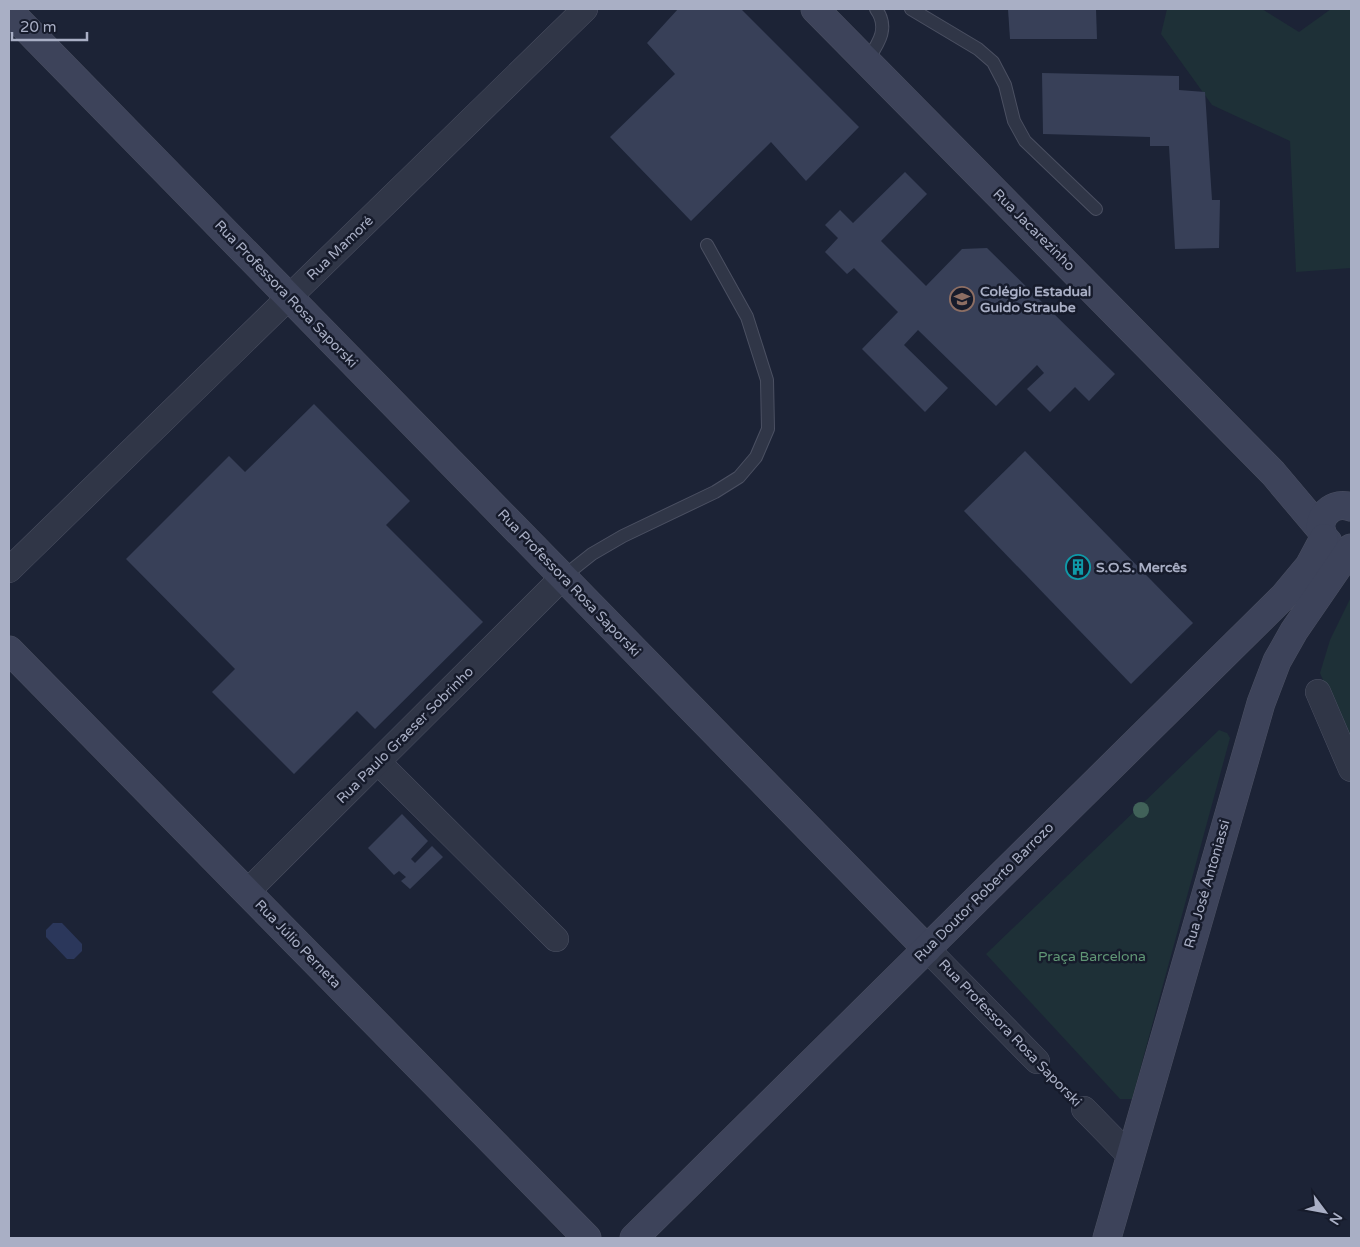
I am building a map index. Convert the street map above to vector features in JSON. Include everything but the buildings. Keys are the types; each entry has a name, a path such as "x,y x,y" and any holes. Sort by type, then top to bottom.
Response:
{"main road":[{"name":"Rua Jacarezinho","path":"815,9 1274,473 1323,534"},
{"name":"Rua Professora Rosa Saporski","path":"9,11 927,949"},
{"name":"Rua Jacarezinho","path":"1274,473 1345,505"},
{"name":"Rua Doutor Roberto Barrozo","path":"634,1238 1284,596 1309,566 1323,534 1324,515 1345,505"},
{"path":"1323,534 1335,546 1342,548 1351,547"},
{"name":"Rua José Antoniassi","path":"1107,1238 1261,703 1277,661 1294,631 1351,547"},
{"name":"Rua Júlio Perneta","path":"9,650 587,1238"}],"street":[{"name":"Rua Mamoré","path":"9,570 584,9"},
{"name":"Rua Paulo Graeser Sobrinho","path":"247,892 563,577"},
{"path":"1318,692 1351,769"},
{"path":"378,762 556,939"},
{"name":"Rua Professora Rosa Saporski","path":"927,949 1038,1061"},
{"name":"Rua Professora Rosa Saporski","path":"1084,1109 1130,1156"}],"lane":[{"path":"867,61 882,33 883,23 876,9"},
{"path":"911,9 978,49 993,62 1005,85 1014,121 1025,141 1096,209"},
{"path":"563,577 592,554 623,536 715,492 739,477 756,457 768,429 767,380 747,317 707,245"}],"path":[{"name":"Rua Professora Rosa Saporski","path":"1038,1061 1084,1109"}],"green space":[{"path":"1167,9 1262,9 1299,32 1331,9 1351,9 1351,268 1296,272 1290,141 1212,105 1161,34"},
{"path":"1351,597 1351,746 1320,673 1330,640"},
{"name":"Praça Barcelona","path":"1219,730 1227,733 1230,738 1132,1099 1120,1099 986,954"}],"water":[{"path":"53,923 62,923 82,944 82,951 74,959 67,959 46,937 46,930"}],"place":[{"name":"Colégio Estadual Guido Straube","path":"962,299"},
{"name":"S.O.S. Mercês","path":"1078,567"}]}
